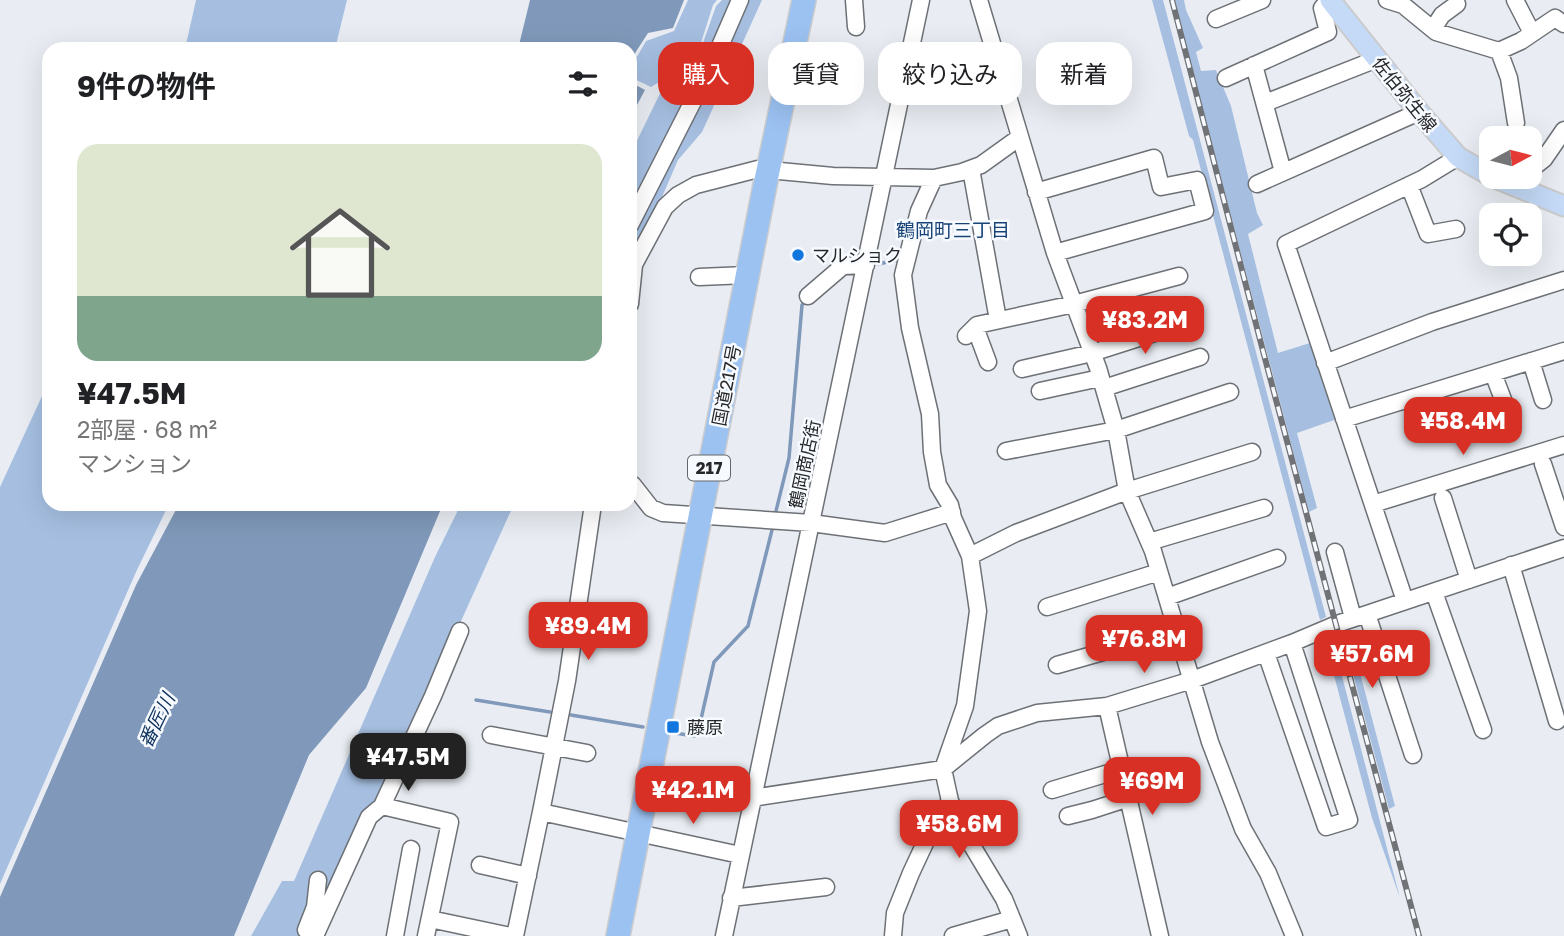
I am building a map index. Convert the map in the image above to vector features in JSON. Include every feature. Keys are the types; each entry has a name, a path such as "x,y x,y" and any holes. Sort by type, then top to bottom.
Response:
{"highway":[{"name":"国道217号","path":"618,936 803,0"}],"main road":[{"name":"佐伯弥生線","path":"1330,0 1458,158 1479,167"},
{"name":"佐伯弥生線","path":"1527,189 1556,203"}],"street":[{"path":"637,211 714,61 740,0"},
{"path":"854,0 856,27"},
{"name":"鶴岡商店街","path":"727,934 731,898 921,0"},
{"path":"979,0 1055,253 1102,383 1116,430 1127,491 1159,572 1210,742 1243,829 1268,873 1294,936"},
{"path":"1216,19 1262,0"},
{"path":"1226,78 1328,33 1322,8 1330,0"},
{"path":"1387,0 1403,5 1436,32 1499,51 1561,17"},
{"path":"1515,0 1532,33"},
{"path":"1433,29 1443,15 1457,4"},
{"path":"1499,51 1509,78 1517,123"},
{"path":"1265,103 1377,59"},
{"path":"1254,65 1283,172"},
{"path":"1256,184 1419,112"},
{"path":"1542,161 1564,130"},
{"path":"637,259 665,206 696,185 758,169 833,176 934,178 981,165 1020,137"},
{"path":"1036,192 1154,158 1161,187 1196,180 1205,211 1055,253"},
{"path":"1405,601 1286,244 1409,185 1458,158"},
{"path":"971,169 998,320"},
{"path":"934,178 919,211 903,275 910,328 930,414 932,452 938,485 950,505 958,530 971,556 978,611 965,706 943,769 950,801 965,834 1004,899 1019,936"},
{"path":"1409,185 1428,234 1456,229"},
{"path":"1556,203 1564,218"},
{"path":"808,296 843,266 866,265"},
{"path":"699,277 747,275"},
{"path":"988,362 971,331 978,325 1074,304 1179,276"},
{"path":"1325,363 1432,322 1564,280"},
{"path":"1022,369 1092,353 1186,323"},
{"path":"1344,419 1564,351"},
{"path":"1040,391 1102,383 1199,357"},
{"path":"1531,361 1543,400"},
{"path":"1493,373 1507,410"},
{"path":"1006,451 1116,430 1230,392"},
{"path":"1373,505 1564,445"},
{"path":"971,556 1016,533 1127,491 1252,452"},
{"path":"1544,464 1564,527"},
{"path":"637,490 651,508 663,513 811,523 885,533 952,512"},
{"path":"1443,498 1469,580"},
{"path":"1149,542 1264,508"},
{"path":"430,919 513,936 528,876 567,681 592,511"},
{"path":"752,798 943,769 998,726 1037,713 1107,706 1192,680 1360,616 1564,548"},
{"path":"1335,552 1413,755"},
{"path":"1167,597 1278,558"},
{"path":"1511,565 1557,721"},
{"path":"1047,607 1159,572"},
{"path":"1434,592 1483,730"},
{"path":"315,936 369,817 382,806 460,631"},
{"path":"1057,665 1177,631"},
{"path":"1266,653 1326,827 1349,820 1292,643"},
{"path":"1107,706 1160,936"},
{"path":"491,736 587,753"},
{"path":"1052,790 1122,769"},
{"path":"1068,816 1129,798"},
{"path":"892,936 895,913 911,873 932,828 950,801"},
{"path":"382,806 450,822 426,936"},
{"path":"541,812 740,855"},
{"path":"394,936 411,849"},
{"path":"480,865 528,876"},
{"path":"304,936 315,907 318,880"},
{"path":"731,898 826,887"},
{"path":"953,936 1012,919"}],"shaded area":[{"path":"196,0 347,0 337,42 187,42"},
{"path":"688,0 717,0 701,42 658,42 658,83 651,87 637,80 637,57 646,41 674,31"},
{"path":"722,0 762,0 743,42 703,42 716,6"},
{"path":"1152,0 1163,0 1326,617 1320,620 1193,140 1189,136"},
{"path":"1174,0 1184,0 1203,48 1196,52 1201,71 1216,70 1231,106 1257,213 1263,225 1248,234 1278,353 1313,342 1340,418 1297,433 1317,508 1309,512"},
{"path":"658,97 658,105 714,105 702,132 678,160 637,255 637,141"},
{"path":"42,396 42,511 166,511 136,572 0,884 0,487"},
{"path":"458,511 511,511 381,798 310,936 251,936 282,881 294,881"},
{"path":"1348,627 1395,806 1389,809 1341,629"},
{"path":"1331,634 1400,898 1372,818 1324,638"}],"water":[{"path":"530,0 684,0 673,28 648,33 637,50 637,42 520,42"},
{"path":"637,86 645,90 637,105"},
{"name":"番匠川","path":"175,511 440,511 366,688 309,755 234,936 0,936 0,897 136,585"}],"waterway":[{"path":"878,264 902,259"},
{"path":"776,511 789,458 802,305 807,300"},
{"path":"675,733 694,736 701,719 714,662 748,626 772,530"},
{"path":"476,700 550,712"},
{"path":"571,715 643,727"}],"railway":[{"path":"1172,0 1419,936"}],"place":[{"name":"マルショク","path":"798,255"},
{"name":"藤原","path":"673,727"}],"district":[{"name":"鶴岡町三丁目","path":"953,229"}]}
